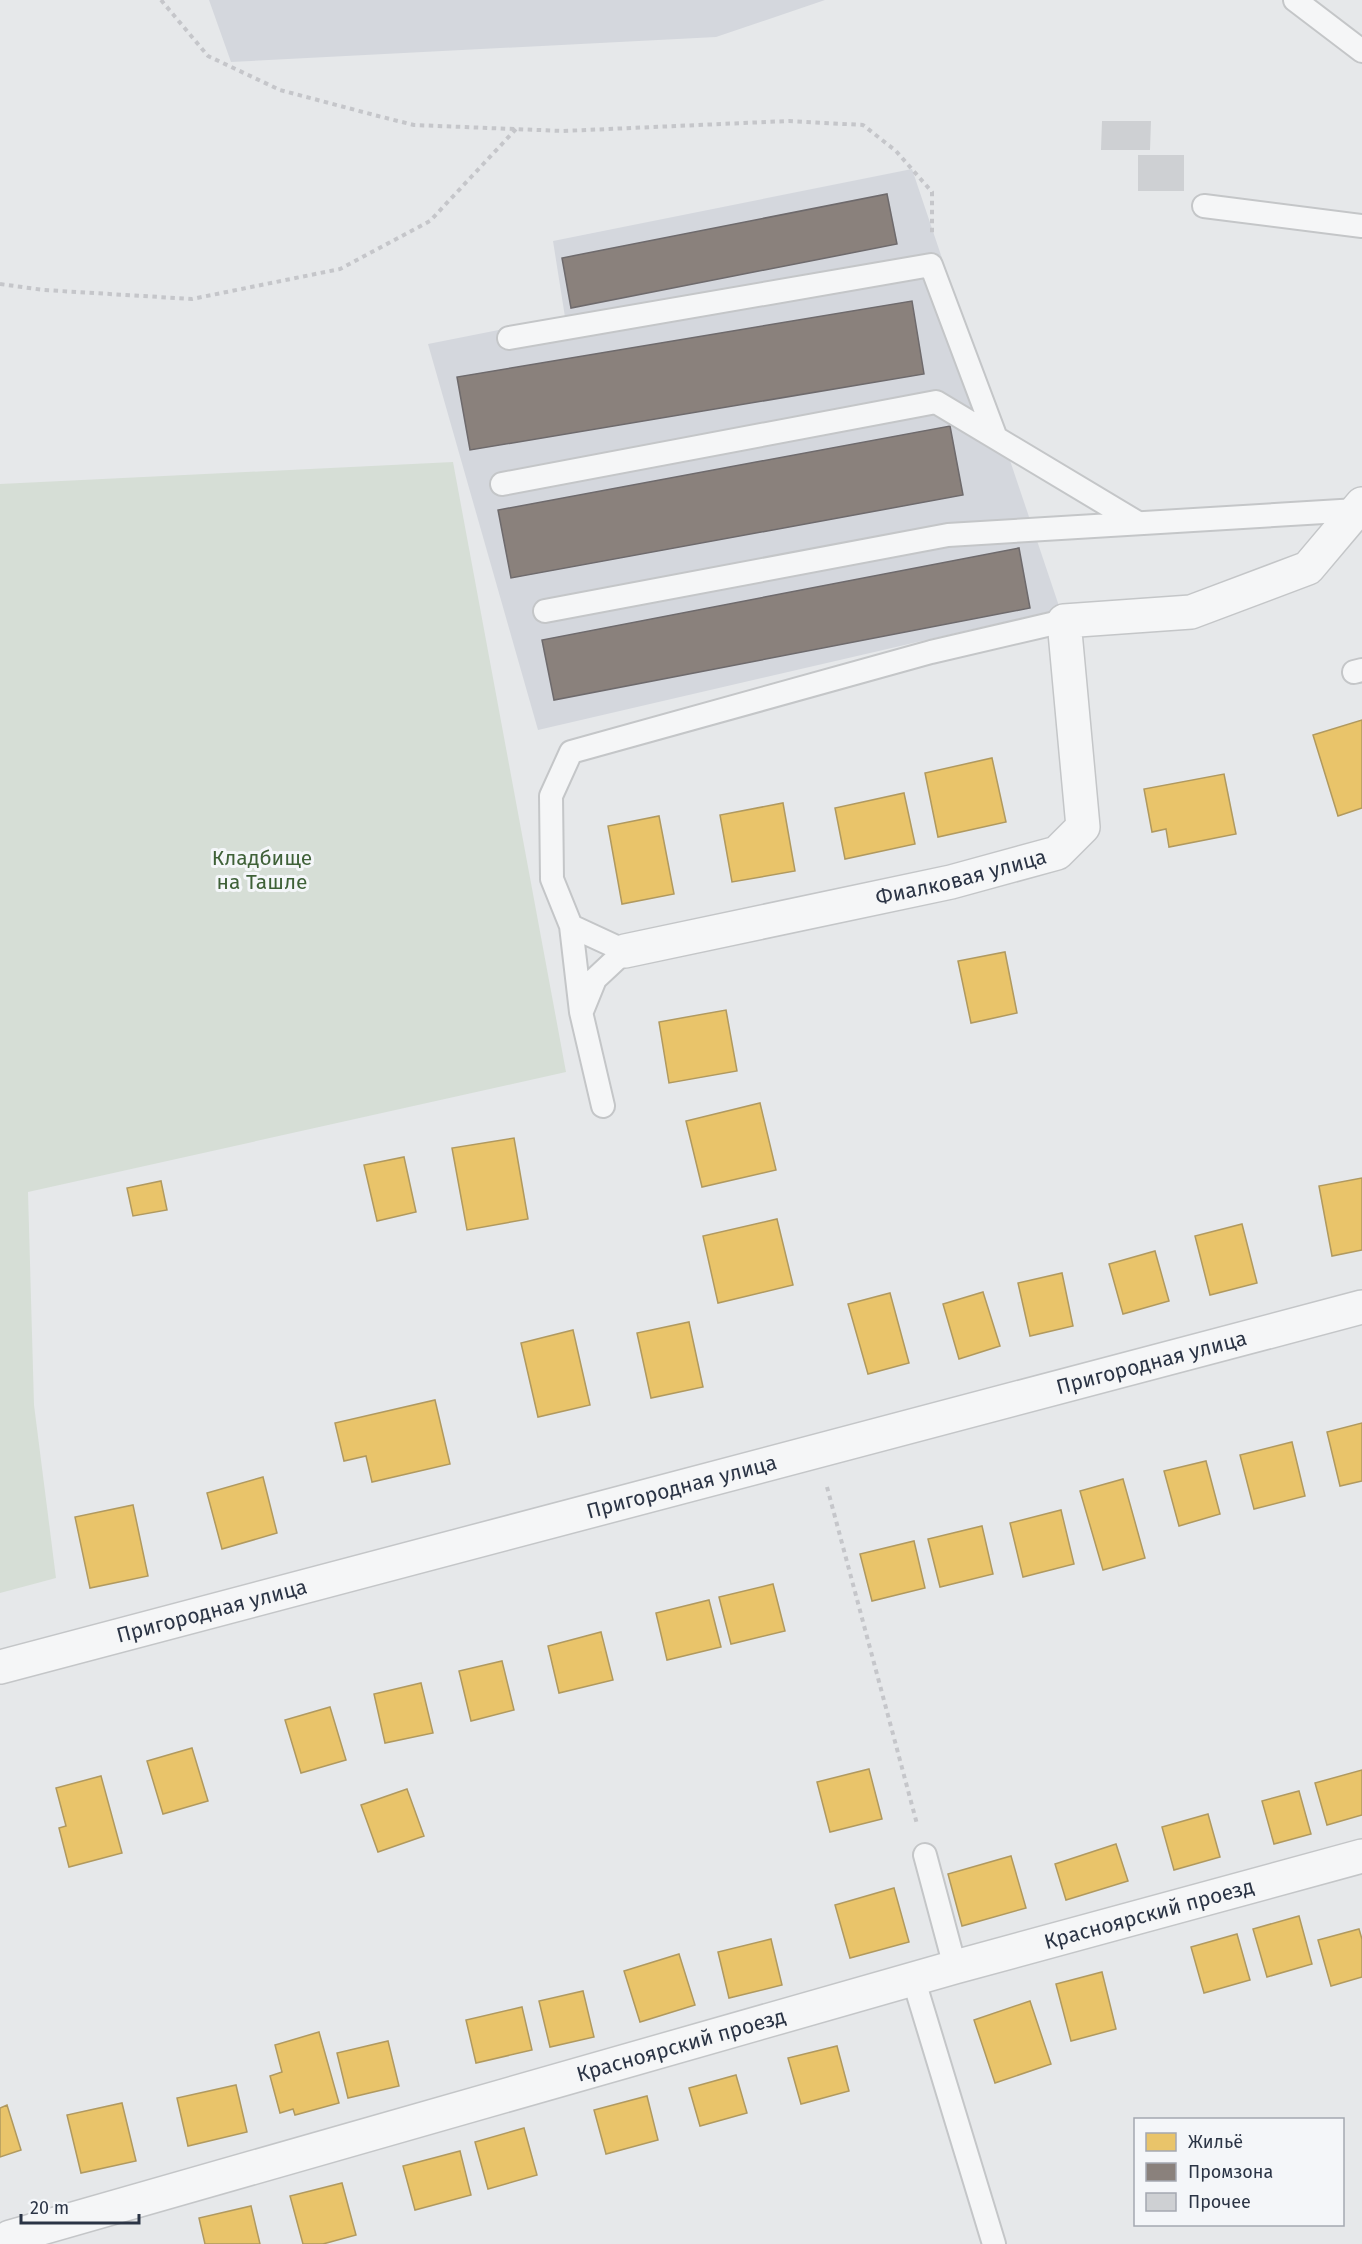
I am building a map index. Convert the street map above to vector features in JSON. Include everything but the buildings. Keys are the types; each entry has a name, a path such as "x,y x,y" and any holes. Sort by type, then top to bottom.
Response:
{"street":[{"path":"1064,621 1191,612 1308,568 1360,507"},
{"name":"Фиалковая улица","path":"625,951 951,882 1057,853 1083,827 1064,621"},
{"name":"Пригородная улица","path":"0,1667 1362,1307"},
{"name":"Красноярский проезд","path":"6,2244 10,2237 914,1981 955,1967 1362,1856"}],"lane":[{"path":"1295,0 1362,51"},
{"path":"1204,206 1362,226"},
{"path":"509,338 931,265 996,438"},
{"path":"502,484 936,402 1138,523"},
{"path":"545,611 948,535 1360,507"},
{"path":"603,1106 581,1012 571,926 552,879 551,796 572,752 931,652 1064,621"},
{"path":"571,926 625,951 595,979 581,1012"},
{"path":"925,1855 955,1967"},
{"path":"914,1981 994,2244"}],"path":[{"path":"161,0 208,56 280,90 414,124 563,131 789,121 863,125 896,151 932,192 931,265"},
{"path":"0,284 44,290 192,299 340,269 430,221 516,129"},
{"path":"818,1451 925,1855"}],"shaded area":[{"path":"209,0 825,0 716,37 231,62"},
{"path":"912,169 1060,609 538,730 428,344 565,317 553,241"}],"green space":[{"name":"Кладбище на Ташле","path":"453,462 566,1072 28,1192 34,1405 56,1578 0,1593 0,484"}]}
